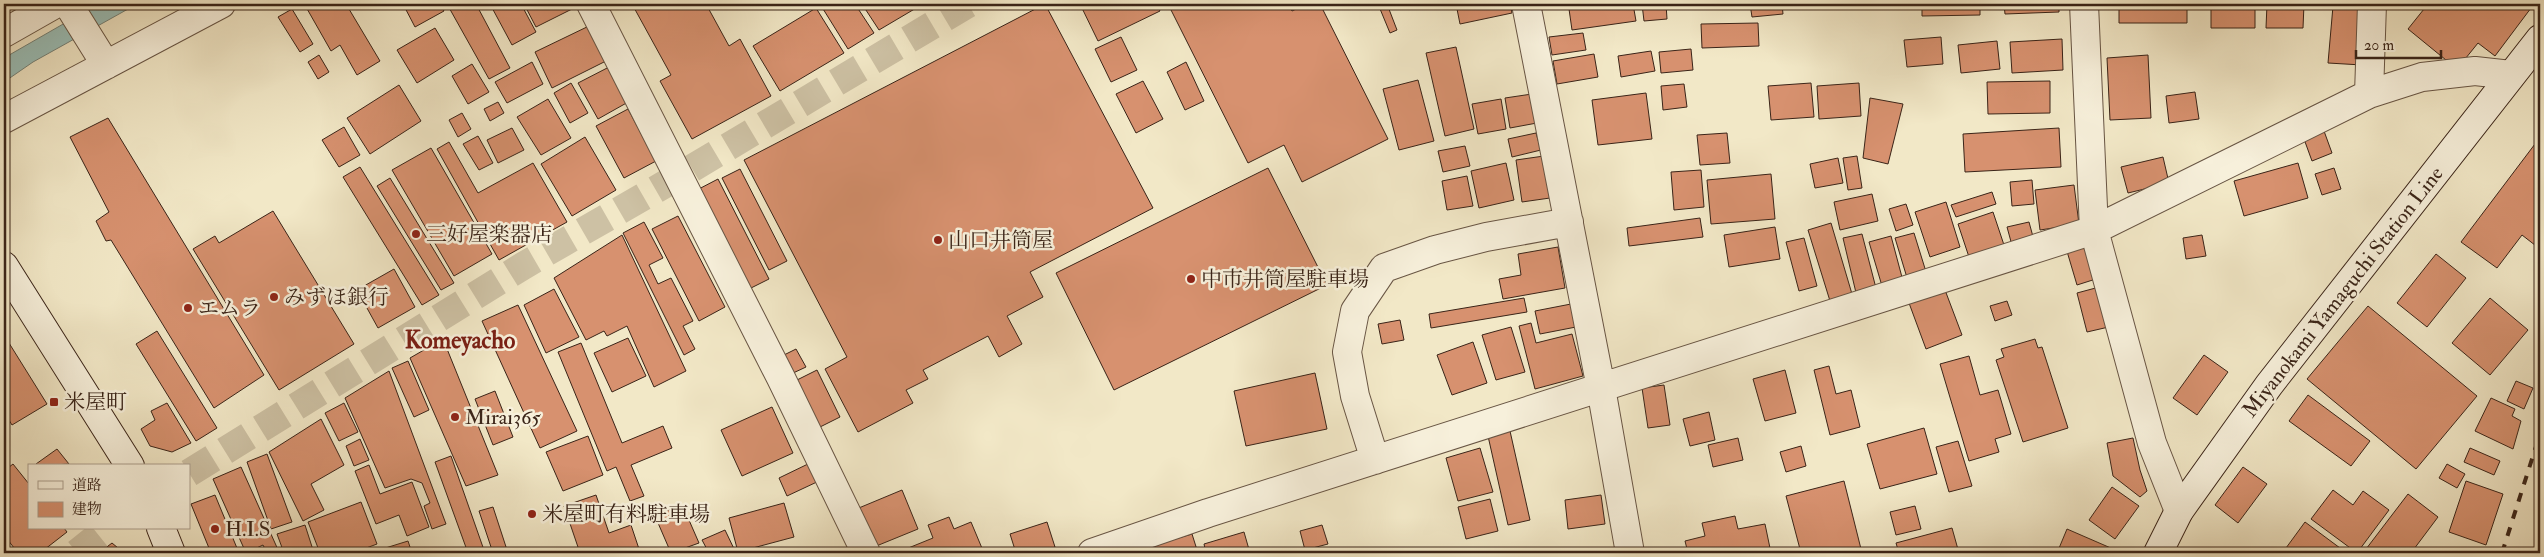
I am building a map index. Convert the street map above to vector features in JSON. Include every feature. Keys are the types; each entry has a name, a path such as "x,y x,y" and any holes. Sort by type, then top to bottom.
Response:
{"street":[{"path":"4,119 100,54 221,4"},
{"path":"591,4 777,369 866,553"},
{"path":"1526,4 1601,388 1630,553"},
{"path":"2084,4 2094,230 2152,443 2179,511"},
{"path":"2369,94 2372,4"},
{"path":"4,33 65,6 100,54"},
{"name":"Miyanokami Yamaguchi Station Line","path":"2158,553 2179,511 2269,385 2540,39"},
{"path":"1092,553 1375,460 2094,230 2369,94 2422,76 2475,71 2511,75"},
{"path":"1375,460 1355,396 1347,352 1355,311 1384,268 1435,250 1486,237 1569,222"},
{"path":"4,266 129,464"},
{"path":"162,530 171,553"}],"water":[{"path":"98,4 137,4 33,62 4,82 4,58"}],"building":[{"path":"311,4 346,4 380,61 357,75 340,45 331,51 306,7"},
{"path":"403,4 440,4 444,11 415,27"},
{"path":"447,4 476,4 510,68 489,79"},
{"path":"490,4 521,4 536,32 512,45"},
{"path":"524,4 574,4 576,7 536,27"},
{"path":"632,4 706,4 729,46 740,39 771,96 692,139 660,81 671,75"},
{"path":"820,4 855,4 874,33 848,49"},
{"path":"862,4 923,4 879,30"},
{"name":"山口井筒屋","path":"1045,4 1153,208 1030,272 1043,297 1007,316 1022,344 999,357 988,336 923,370 928,379 906,390 913,403 858,432 825,369 847,357 744,160"},
{"path":"1080,4 1156,4 1160,11 1098,41"},
{"path":"1168,4 1288,4 1292,11 1306,4 1320,4 1388,139 1302,182 1284,145 1248,163"},
{"path":"1378,4 1387,4 1397,30 1390,33"},
{"path":"1456,4 1510,4 1512,13 1460,24"},
{"path":"1605,4 1633,4 1636,21 1572,30 1569,9"},
{"path":"1642,4 1666,4 1667,19 1644,21"},
{"path":"1750,4 1782,4 1783,14 1752,17"},
{"path":"1922,4 1980,4 1980,15 1922,16"},
{"path":"2004,4 2059,4 2059,12 2005,14"},
{"path":"2119,4 2187,4 2187,23 2119,23"},
{"path":"2211,4 2255,4 2255,28 2211,28"},
{"path":"2267,4 2304,4 2303,28 2266,28"},
{"path":"2428,4 2534,4 2495,56 2478,43 2457,69 2408,29"},
{"path":"2333,6 2366,8 2362,65 2328,63"},
{"path":"816,8 844,53 780,91 753,46"},
{"path":"292,9 313,44 300,52 278,17"},
{"path":"1758,23 1759,46 1702,48 1701,24"},
{"path":"591,25 608,60 552,88 535,52"},
{"path":"435,28 454,60 417,83 397,50"},
{"path":"1583,33 1586,50 1552,55 1549,37"},
{"path":"1121,37 1137,70 1111,82 1095,49"},
{"path":"1941,37 1943,64 1907,67 1904,40"},
{"path":"2062,39 2063,70 2012,73 2010,42"},
{"path":"1997,41 2000,69 1961,73 1958,45"},
{"path":"1456,47 1474,129 1445,136 1426,53"},
{"path":"1691,49 1693,70 1661,73 1659,52"},
{"path":"1651,51 1655,71 1621,77 1618,56"},
{"path":"1594,54 1598,77 1557,84 1553,61"},
{"path":"319,55 329,72 318,79 308,62"},
{"path":"2148,55 2151,118 2110,120 2107,58"},
{"path":"532,62 543,84 507,103 495,82"},
{"path":"1186,62 1204,101 1185,110 1167,72"},
{"path":"472,64 489,92 468,104 452,76"},
{"path":"611,66 630,101 598,119 578,83"},
{"path":"1418,80 1434,141 1399,150 1383,89"},
{"path":"1143,81 1163,119 1136,133 1116,94"},
{"path":"2050,81 2050,113 1988,114 1987,82"},
{"path":"571,83 588,113 570,123 554,93"},
{"path":"1811,83 1814,117 1771,120 1768,86"},
{"path":"1859,83 1861,116 1819,119 1817,86"},
{"path":"1684,84 1687,107 1663,110 1661,86"},
{"path":"399,85 421,121 370,154 347,118"},
{"path":"2195,92 2199,119 2169,123 2166,96"},
{"path":"1646,93 1652,139 1598,145 1592,100"},
{"path":"1532,94 1537,123 1510,128 1505,98"},
{"path":"1870,98 1903,104 1888,164 1863,158"},
{"path":"548,99 571,138 541,155 517,117"},
{"path":"1501,99 1506,129 1478,134 1472,104"},
{"path":"498,102 504,113 490,121 484,109"},
{"path":"628,109 656,161 624,178 596,126"},
{"path":"462,113 471,129 458,137 449,120"},
{"name":"エムラ","path":"108,118 264,375 214,408 111,240 106,241 96,221 109,212 70,137"},
{"path":"344,127 360,155 339,167 322,140"},
{"path":"512,128 524,150 498,163 487,140"},
{"path":"2059,128 2061,167 1965,172 1963,134"},
{"path":"2324,131 2332,153 2312,161 2304,139"},
{"path":"1536,133 1541,150 1512,157 1508,139"},
{"path":"1727,133 1730,163 1700,165 1697,135"},
{"path":"478,136 493,163 479,170 463,144"},
{"path":"585,137 616,190 572,216 541,164"},
{"path":"2538,140 2540,249 2522,235 2497,268 2461,242"},
{"path":"449,142 478,193 533,163 567,222 499,260 437,149"},
{"path":"1465,146 1470,166 1443,172 1438,151"},
{"path":"431,148 492,254 454,276 392,170"},
{"path":"1544,156 1550,198 1522,202 1516,160"},
{"path":"1857,156 1862,188 1848,190 1843,158"},
{"path":"2163,157 2169,183 2128,193 2121,167"},
{"path":"1838,158 1843,183 1815,188 1810,164"},
{"path":"1506,163 1514,200 1479,208 1471,171"},
{"path":"2298,163 2308,198 2244,216 2234,181"},
{"path":"360,167 439,295 422,305 343,177"},
{"name":"中市井筒屋駐車場","path":"1268,168 1327,285 1114,390 1056,273"},
{"path":"2334,168 2341,189 2322,195 2315,174"},
{"path":"740,169 787,261 769,270 722,178"},
{"path":"1701,170 1704,207 1674,210 1671,172"},
{"path":"1771,174 1775,219 1711,224 1707,180"},
{"path":"1467,176 1473,206 1447,210 1442,181"},
{"name":"三好屋楽器店","path":"390,178 454,283 441,290 377,186"},
{"path":"718,179 769,279 745,291 695,191"},
{"path":"2032,180 2034,204 2012,206 2010,182"},
{"path":"2074,185 2079,224 2040,230 2035,190"},
{"path":"1992,192 1996,204 1956,217 1951,205"},
{"path":"1872,194 1878,221 1840,230 1834,202"},
{"path":"1946,202 1960,247 1930,257 1915,212"},
{"path":"1906,204 1913,225 1896,231 1889,209"},
{"name":"みずほ銀行","path":"273,211 354,344 279,390 193,249 215,236 219,243"},
{"path":"1993,212 2006,251 1971,263 1958,224"},
{"path":"678,216 725,307 699,321 652,229"},
{"path":"1700,218 1703,237 1629,246 1627,228"},
{"path":"644,222 663,258 649,265 658,284 671,278 693,321 683,326 695,349 684,355 623,233"},
{"path":"2029,222 2035,244 2013,249 2007,227"},
{"path":"1831,223 1852,294 1830,301 1808,230"},
{"path":"1775,227 1780,259 1729,267 1724,235"},
{"path":"1914,233 1927,275 1908,281 1895,238"},
{"path":"1862,234 1877,292 1857,297 1843,238"},
{"path":"622,235 686,371 654,387 627,326 607,336 604,331 586,340 554,278"},
{"path":"2202,235 2206,256 2186,259 2183,238"},
{"path":"1891,236 1903,281 1882,286 1869,242"},
{"path":"1804,238 1817,286 1799,291 1786,242"},
{"path":"2088,241 2099,278 2077,285 2066,248"},
{"path":"1558,247 1565,288 1503,299 1499,279 1521,275 1518,254"},
{"path":"2436,254 2466,278 2427,327 2397,303"},
{"path":"394,269 415,307 378,328 357,290"},
{"path":"2103,286 2113,326 2087,332 2077,293"},
{"path":"554,289 579,337 546,353 524,305"},
{"path":"1945,290 1962,335 1926,349 1909,303"},
{"path":"1524,298 1527,312 1431,328 1429,314"},
{"path":"2490,298 2528,330 2490,375 2452,343"},
{"path":"2007,301 2012,315 1995,321 1990,306"},
{"path":"1571,304 1576,327 1540,334 1535,311"},
{"path":"518,305 577,431 540,448 482,321"},
{"path":"2368,306 2477,396 2416,469 2307,379"},
{"path":"1400,320 1404,340 1382,344 1378,324"},
{"path":"1531,323 1536,343 1572,334 1583,376 1535,389 1519,326"},
{"path":"1511,327 1525,372 1496,380 1482,335"},
{"path":"157,331 217,428 196,441 136,344"},
{"path":"4,335 47,404 12,425 4,412"},
{"path":"628,338 646,376 612,392 594,353"},
{"name":"Mirai365","path":"443,339 498,475 466,486 410,358"},
{"path":"2035,339 2038,348 2042,347 2068,428 2023,442 1996,360 2004,357 2001,349"},
{"path":"1473,342 1487,383 1452,395 1437,355"},
{"path":"581,343 622,443 663,426 672,448 631,465 644,496 630,501 616,467 607,471 558,352"},
{"path":"796,349 806,367 791,374 782,356"},
{"path":"2204,355 2228,372 2197,415 2173,398"},
{"path":"1969,356 1980,395 1998,390 2011,434 1995,439 1999,452 1969,461 1940,364"},
{"path":"408,361 429,410 414,417 392,368"},
{"path":"1829,366 1836,394 1851,390 1860,427 1830,435 1814,370"},
{"path":"817,370 840,417 820,427 797,380"},
{"path":"1785,370 1796,413 1765,421 1753,379"},
{"path":"389,371 446,524 432,529 424,506 430,503 422,483 411,479 385,488 345,398"},
{"path":"1315,373 1327,429 1246,446 1234,391"},
{"path":"2516,381 2533,388 2524,409 2507,401"},
{"path":"1664,385 1670,425 1648,428 1642,388"},
{"path":"495,391 513,437 493,445 475,399"},
{"path":"2308,395 2370,441 2351,466 2289,421"},
{"path":"2491,398 2515,409 2512,416 2521,421 2513,449 2475,431"},
{"path":"167,403 191,443 172,452 150,446 141,429 155,420 151,411"},
{"path":"344,403 358,432 339,441 325,413"},
{"path":"772,407 793,453 742,476 721,430"},
{"path":"1709,412 1715,440 1690,446 1683,419"},
{"path":"321,419 344,465 311,484 324,510 303,521 269,452"},
{"path":"1924,428 1937,474 1880,489 1867,444"},
{"path":"1510,431 1530,520 1508,525 1488,436"},
{"path":"588,436 603,475 563,491 546,452"},
{"path":"1738,438 1743,460 1713,467 1708,445"},
{"path":"2133,438 2147,491 2140,497 2113,476 2107,443"},
{"path":"360,439 369,460 354,466 346,446"},
{"path":"1958,441 1972,486 1949,492 1936,447"},
{"path":"1801,446 1806,466 1786,472 1780,452"},
{"path":"1480,448 1493,492 1458,501 1446,458"},
{"path":"2470,448 2500,461 2494,475 2464,462"},
{"path":"57,449 69,464 36,464"},
{"path":"267,454 292,522 271,529 247,462"},
{"path":"451,456 485,553 468,553 435,462"},
{"path":"810,463 819,481 787,496 779,478"},
{"path":"13,464 28,483 28,530 66,530 67,532 40,553 18,553 4,535 4,471"},
{"path":"2447,464 2465,474 2457,488 2439,478"},
{"path":"369,465 380,494 412,482 429,527 407,536 399,515 376,524 355,471"},
{"path":"241,467 279,552 267,553 263,545 246,553 213,479"},
{"path":"2243,467 2267,484 2238,523 2215,505"},
{"path":"1844,481 1862,553 1801,553 1786,496"},
{"path":"2466,481 2503,494 2486,545 2449,532"},
{"path":"2112,487 2139,506 2115,539 2089,520"},
{"path":"902,490 918,529 869,549 854,510"},
{"path":"2333,490 2353,505 2363,491 2389,510 2357,553 2311,519"},
{"path":"2408,494 2438,517 2411,553 2363,553"},
{"name":"H.I.S","path":"215,495 239,553 211,553 191,504"},
{"path":"596,495 609,533 631,525 639,549 626,553 580,553 564,506"},
{"path":"1601,495 1605,524 1568,529 1565,500"},
{"path":"1490,499 1498,531 1466,539 1458,507"},
{"path":"361,502 377,544 353,553 320,553 308,522"},
{"path":"784,503 794,537 738,552 729,518"},
{"path":"682,504 699,543 671,553 655,516"},
{"path":"1915,506 1921,529 1896,535 1890,512"},
{"path":"493,507 508,553 493,553 479,511"},
{"path":"1735,516 1738,529 1765,524 1771,553 1688,553 1685,541 1705,536 1702,523"},
{"path":"949,517 954,529 971,522 984,553 896,553 933,538 928,525"},
{"path":"1047,522 1055,547 1038,553 1016,553 1010,534"},
{"path":"2305,522 2340,548 2336,553 2292,553 2286,548"},
{"path":"305,525 314,553 296,553 295,551 284,553 277,534"},
{"path":"1322,525 1328,544 1305,550 1300,531"},
{"path":"1952,528 1959,553 1899,553 1896,543"},
{"path":"2067,529 2120,552 2120,553 2057,553"},
{"path":"725,530 736,553 709,553 702,540"},
{"path":"1244,532 1250,553 1206,553 1204,544"},
{"path":"1192,534 1198,553 1153,553 1151,546"},
{"path":"408,541 412,553 380,553 379,550"},
{"path":"112,543 124,553 99,553"}],"tunnel":[{"path":"190,472 523,266 679,176 968,4"},
{"path":"77,553 106,530"}],"railway":[{"path":"2502,553 2540,434"}],"place":[{"name":"三好屋楽器店","path":"416,234"},
{"name":"山口井筒屋","path":"938,240"},
{"name":"中市井筒屋駐車場","path":"1191,279"},
{"name":"みずほ銀行","path":"274,297"},
{"name":"エムラ","path":"188,308"},
{"name":"米屋町","path":"54,402"},
{"name":"Mirai365","path":"455,417"},
{"name":"米屋町有料駐車場","path":"532,514"},
{"name":"H.I.S","path":"215,529"}],"district":[{"name":"Komeyacho","path":"460,340"}]}
